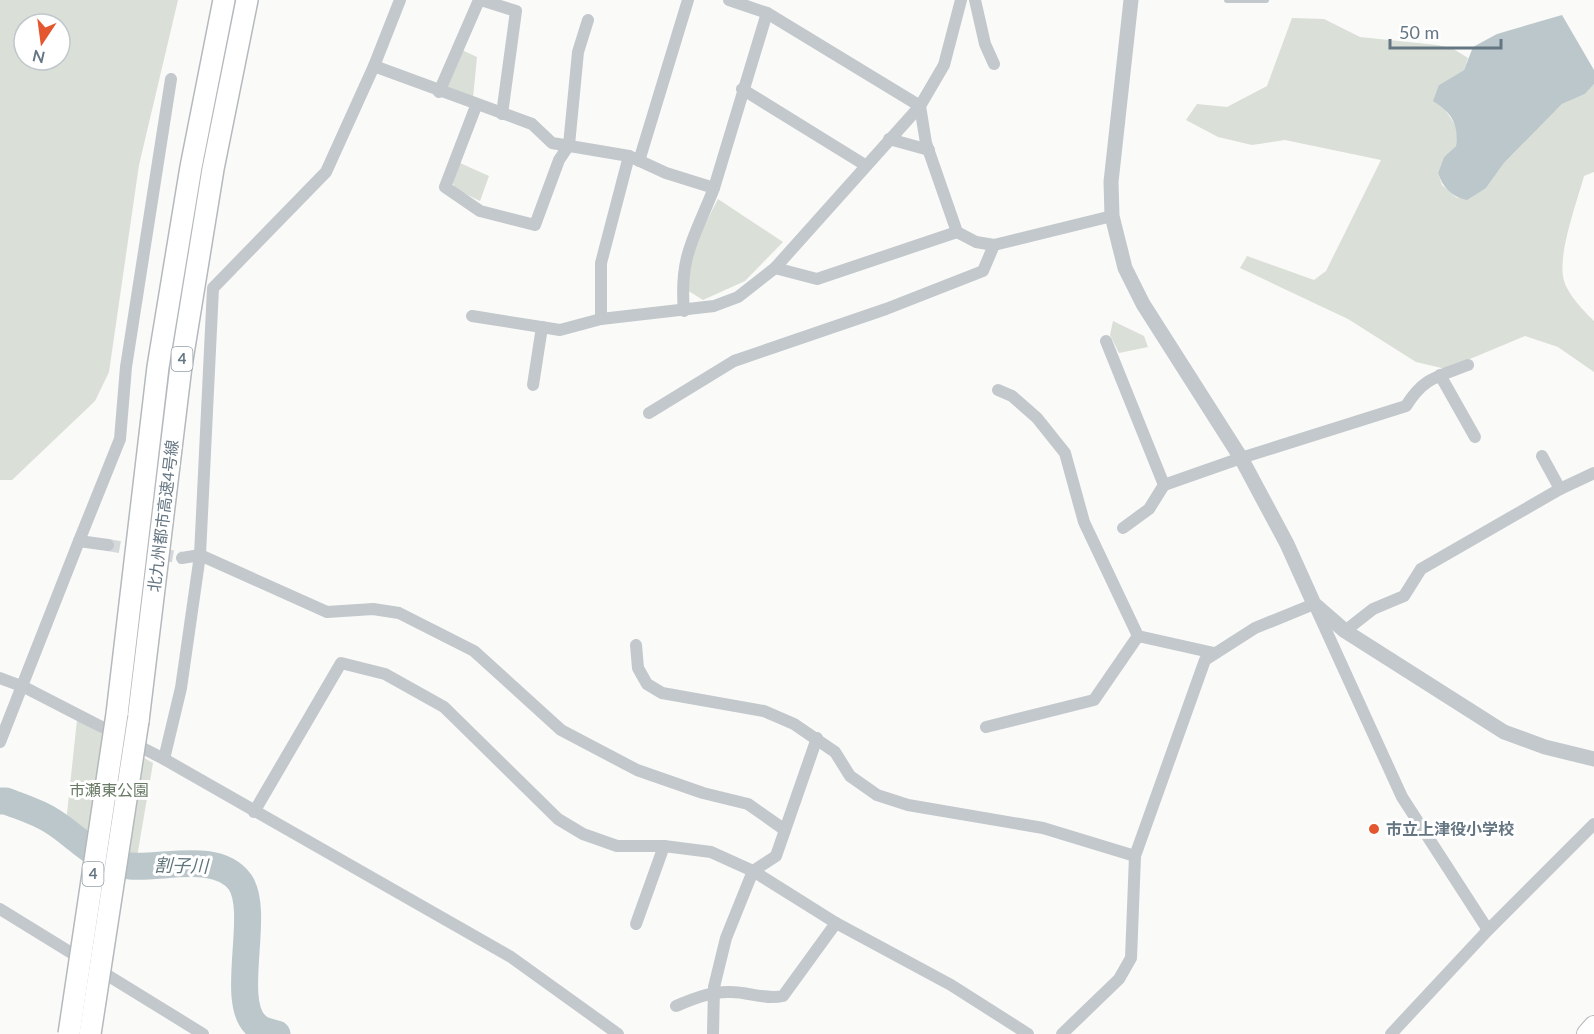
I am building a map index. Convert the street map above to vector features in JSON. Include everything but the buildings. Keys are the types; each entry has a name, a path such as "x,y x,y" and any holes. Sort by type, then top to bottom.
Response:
{"highway":[{"name":"北九州都市高速4号線","path":"69,1034 117,714 158,368 191,167 224,0"},
{"name":"北九州都市高速4号線","path":"90,1034 138,722 181,366 213,169 247,0"},
{"path":"1587,1034 1594,1026"}],"street":[{"path":"164,759 181,688 200,555 213,288 326,172 374,66 400,0"},
{"path":"439,92 480,0 516,11 502,114"},
{"path":"601,319 601,263 688,0"},
{"path":"729,0 767,13 920,106 929,150 957,232 976,242 994,245 1112,216"},
{"path":"472,316 560,330 601,319 714,306 738,297 775,268 920,106 944,65 961,0"},
{"path":"975,0 985,44 994,64"},
{"path":"1131,0 1110,182 1112,216 1125,268 1143,304 1241,458 1287,544 1402,797 1488,930"},
{"path":"684,311 681,283 688,246 714,188 742,89 767,13"},
{"path":"476,106 445,187 480,211 535,225 559,160 569,146 578,52 588,20"},
{"path":"374,66 476,106 532,124 552,143 634,159 666,173 714,188"},
{"path":"0,742 24,687 120,439 126,367 171,79"},
{"path":"742,89 865,165"},
{"path":"889,139 929,150"},
{"path":"775,268 817,279 957,232"},
{"path":"649,413 734,361 886,309 983,271 994,245"},
{"path":"533,385 542,327"},
{"path":"1106,341 1164,485"},
{"path":"1123,528 1149,509 1164,485 1406,406 1417,387 1440,375 1468,365"},
{"path":"1440,375 1475,437"},
{"path":"998,390 1012,396 1037,418 1065,453 1084,522 1138,636"},
{"path":"1542,456 1560,489"},
{"path":"1345,631 1373,609 1404,596 1421,569 1560,489 1594,473"},
{"path":"79,541 108,545"},
{"path":"182,558 200,555 327,612 373,609 399,614 474,651 561,730 637,770 703,793 748,804 785,830"},
{"path":"1314,604 1345,631 1504,732 1545,747 1594,759"},
{"path":"1062,1034 1119,980 1131,958 1135,856 1205,660 1255,628 1314,604"},
{"path":"1138,636 1214,653"},
{"path":"986,727 1094,700 1138,636"},
{"path":"636,645 638,668 647,684 662,693 764,711 794,724 835,752 850,776 878,795 908,805 1043,828 1135,856"},
{"path":"254,812 341,663 385,674 444,707 558,819 583,834 617,846 664,846 711,852 753,871 836,923 951,985 1028,1034"},
{"path":"0,678 24,687 164,759 511,957 618,1034"},
{"path":"713,1034 714,994 726,938 753,871 776,856 817,738"},
{"path":"1391,1034 1488,930 1594,824"},
{"path":"636,924 664,846"},
{"path":"0,909 203,1034"},
{"path":"676,1005 730,991 773,998 783,996 836,923"}],"lane":[{"path":"1227,0 1266,0"}],"green space":[{"path":"0,0 178,0 139,165 109,372 95,401 12,480 0,480"},
{"path":"1292,18 1324,19 1360,37 1452,48 1468,58 1464,70 1439,85 1444,108 1458,129 1456,146 1444,157 1438,173 1442,185 1457,198 1486,188 1504,163 1562,104 1585,94 1594,84 1594,172 1584,176 1566,240 1562,265 1567,288 1594,321 1594,372 1558,347 1525,336 1446,369 1416,362 1348,319 1240,268 1247,256 1314,280 1326,271 1381,160 1285,140 1252,145 1218,137 1186,120 1197,104 1227,107 1267,86"},
{"path":"462,50 477,57 473,98 449,89 447,84"},
{"path":"460,163 489,176 480,201 455,189 452,180"},
{"path":"718,199 783,242 745,281 703,300 687,290 694,245"},
{"path":"1113,321 1144,336 1148,347 1119,353 1110,335"},
{"name":"市瀬東公園","path":"77,720 153,763 136,863 99,847 66,823"}],"shaded area":[{"path":"1562,15 1594,70 1594,84 1585,94 1562,104 1504,163 1486,188 1467,200 1453,194 1445,187 1438,173 1444,157 1456,146 1457,138 1453,120 1433,101 1439,85 1464,70 1473,47 1497,34"}],"waterway":[{"name":"割子川","path":"0,801 6,801 47,818 98,855 118,864 130,866 204,864 230,873 240,882 246,896 248,914 245,997 248,1013 258,1027 277,1034"}],"tunnel":[{"path":"108,545 182,558"}],"place":[{"name":"市立上津役小学校","path":"1374,829"}]}
